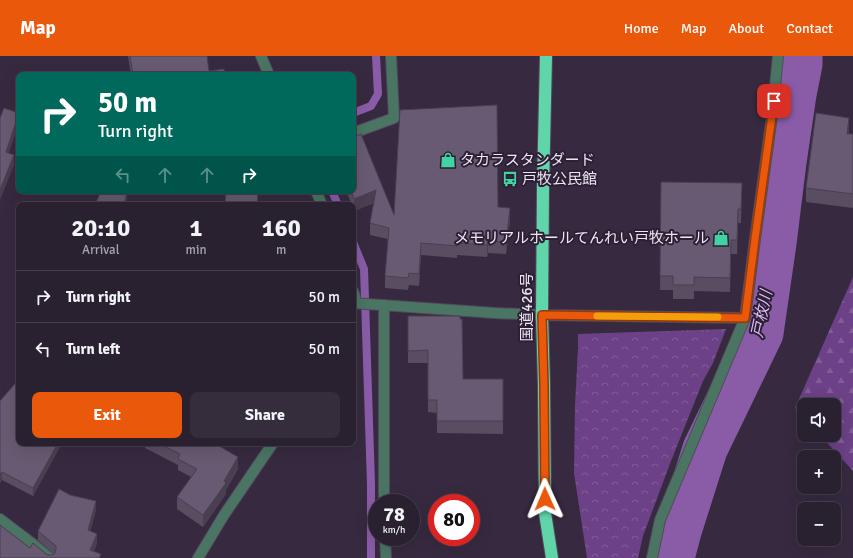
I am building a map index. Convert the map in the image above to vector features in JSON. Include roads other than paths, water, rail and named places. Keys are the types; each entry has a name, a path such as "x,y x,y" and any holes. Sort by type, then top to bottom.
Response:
{"highway":[{"name":"国道426号","path":"546,56 542,315 545,513 552,558"}],"street":[{"path":"261,56 268,72"},
{"path":"356,133 394,118 391,56"},
{"path":"652,558 660,520 745,318 772,116 778,56"},
{"path":"356,302 495,313 542,315 745,318"},
{"path":"384,305 384,494"},
{"path":"198,558 271,446"},
{"path":"0,519 50,558"},
{"path":"385,546 386,558"}],"waterway":[{"path":"356,112 371,106 378,94 376,56"},
{"name":"戸枚川","path":"672,558 705,449 761,333 800,56"},
{"path":"333,194 337,202"},
{"path":"356,249 364,269 371,484 371,558"}],"place":[{"name":"タカラスタンダード","path":"448,160"},
{"name":"戸牧公民館","path":"510,179"},
{"name":"メモリアルホールてんれい戸牧ホール","path":"721,238"}]}
